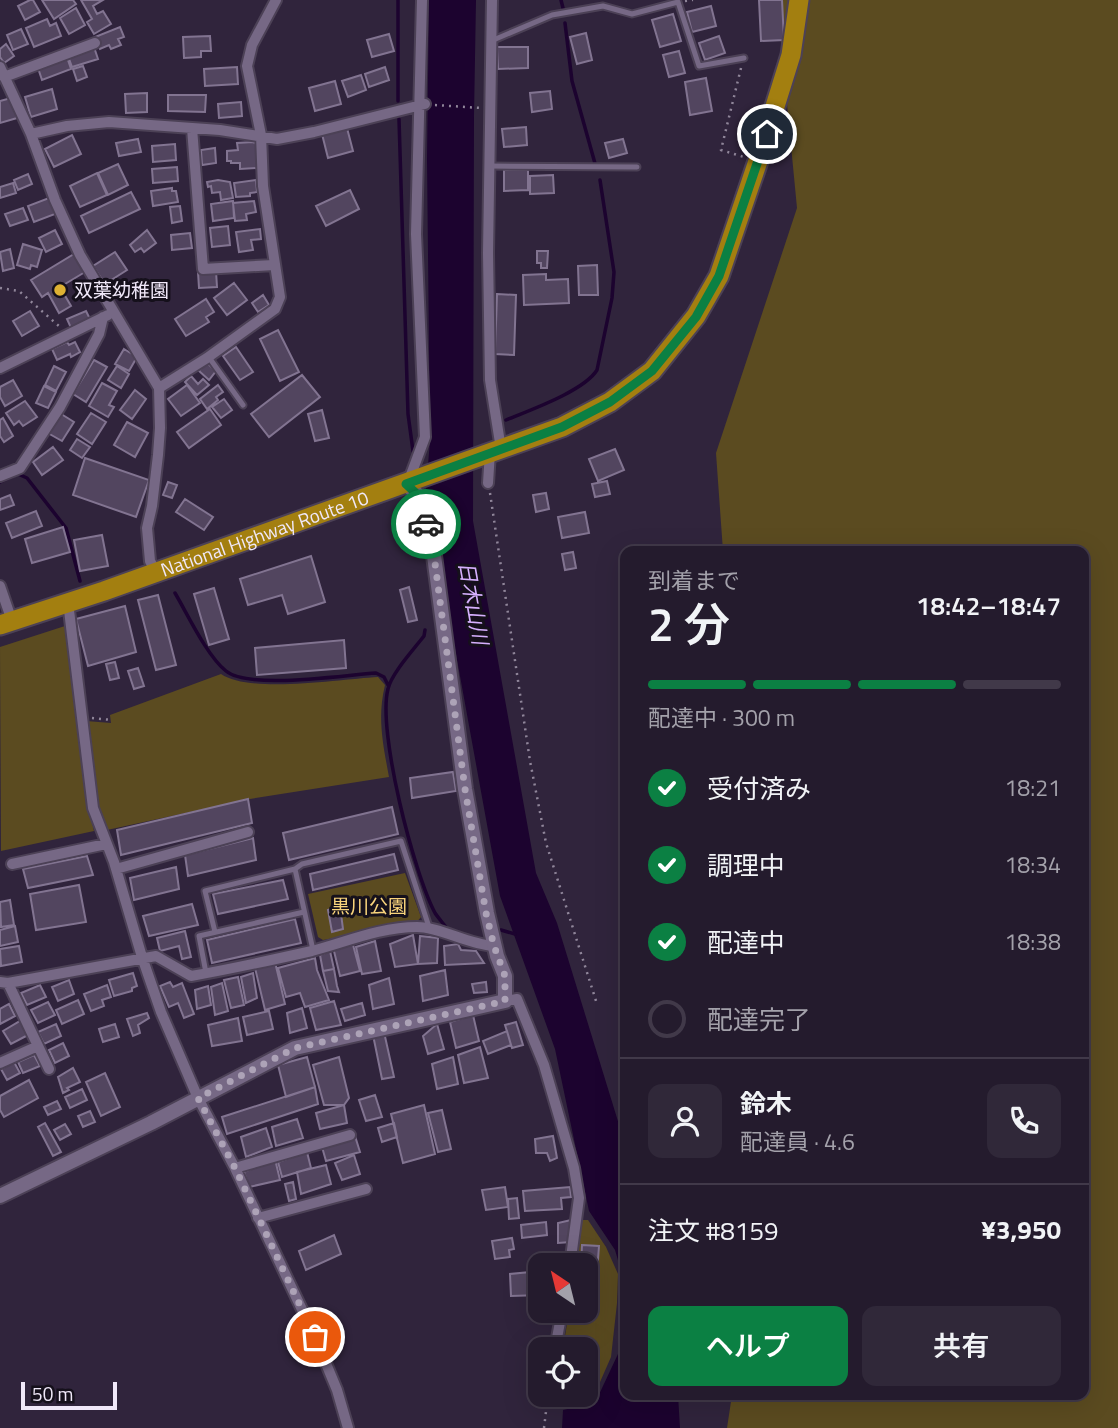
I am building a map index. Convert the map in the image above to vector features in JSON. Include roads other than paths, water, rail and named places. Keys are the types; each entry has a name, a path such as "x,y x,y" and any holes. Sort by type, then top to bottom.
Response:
{"highway":[{"name":"National Highway Route 10","path":"6,623 562,427 610,402 652,371 696,317 719,276 791,55 799,0"}],"street":[{"path":"159,388 275,309 280,298 263,186 261,135 247,66 252,45 275,0"},
{"path":"422,0 423,105 415,234 425,437 411,481 419,496 433,548 465,789 494,946 505,976 505,1001"},
{"path":"488,483 492,0"},
{"path":"95,43 2,72 31,134 55,200 109,315 159,388 160,428 152,506 147,528 150,561 156,572"},
{"path":"31,134 67,126 109,122 192,128 277,139 423,105"},
{"path":"192,128 203,269 275,265"},
{"path":"0,368 109,315"},
{"path":"0,476 20,468 60,407 109,315"},
{"path":"0,586 6,623"},
{"path":"68,602 93,808 116,869 142,957 161,1012 198,1098 235,1168 315,1337 337,1390 348,1428"},
{"path":"116,869 248,832"},
{"path":"12,864 106,844"},
{"path":"49,1069 4,983 156,956 191,976 313,950 384,931 413,927 429,927 461,940 494,946"},
{"path":"0,1196 295,1048 517,999 528,1021 559,1110 574,1167 579,1198 572,1253"},
{"path":"0,1063 38,1046"},
{"path":"235,1168 350,1135"},
{"path":"258,1218 366,1189"}],"lane":[{"path":"491,41 552,15 603,6 632,14 678,2 699,66 744,58"},
{"path":"489,166 637,167"},
{"path":"208,356 243,405"},
{"path":"215,932 205,891 295,869 302,864 401,841 429,927"},
{"path":"295,869 313,950"},
{"path":"206,973 200,936 304,912"}],"water":[{"name":"日木山川","path":"429,0 476,0 473,521 536,873 557,923 620,1128 620,1267 615,1250 589,1211 555,1049 500,896 426,489 430,441 427,159"},
{"path":"620,1314 620,1400 678,1400 680,1428 562,1428 563,1410 598,1407 598,1397 618,1354"}],"waterway":[{"path":"398,0 398,101"},
{"path":"561,0 564,12"},
{"path":"565,23 572,81 596,167"},
{"path":"399,119 408,414 413,451"},
{"path":"506,420 569,392 597,370 612,298 614,272 600,180"},
{"path":"0,482 18,474 27,478 66,528 80,581"},
{"path":"175,593 212,656 226,671 238,677 275,681 376,673 384,677 388,685"},
{"path":"425,630 424,636 390,683 386,709 388,736 392,768 417,867 435,913 448,930"},
{"path":"501,930 515,934"}],"place":[{"name":"双葉幼稚園","path":"60,290"}],"park label":[{"name":"黒川公園","path":"369,906"}]}
